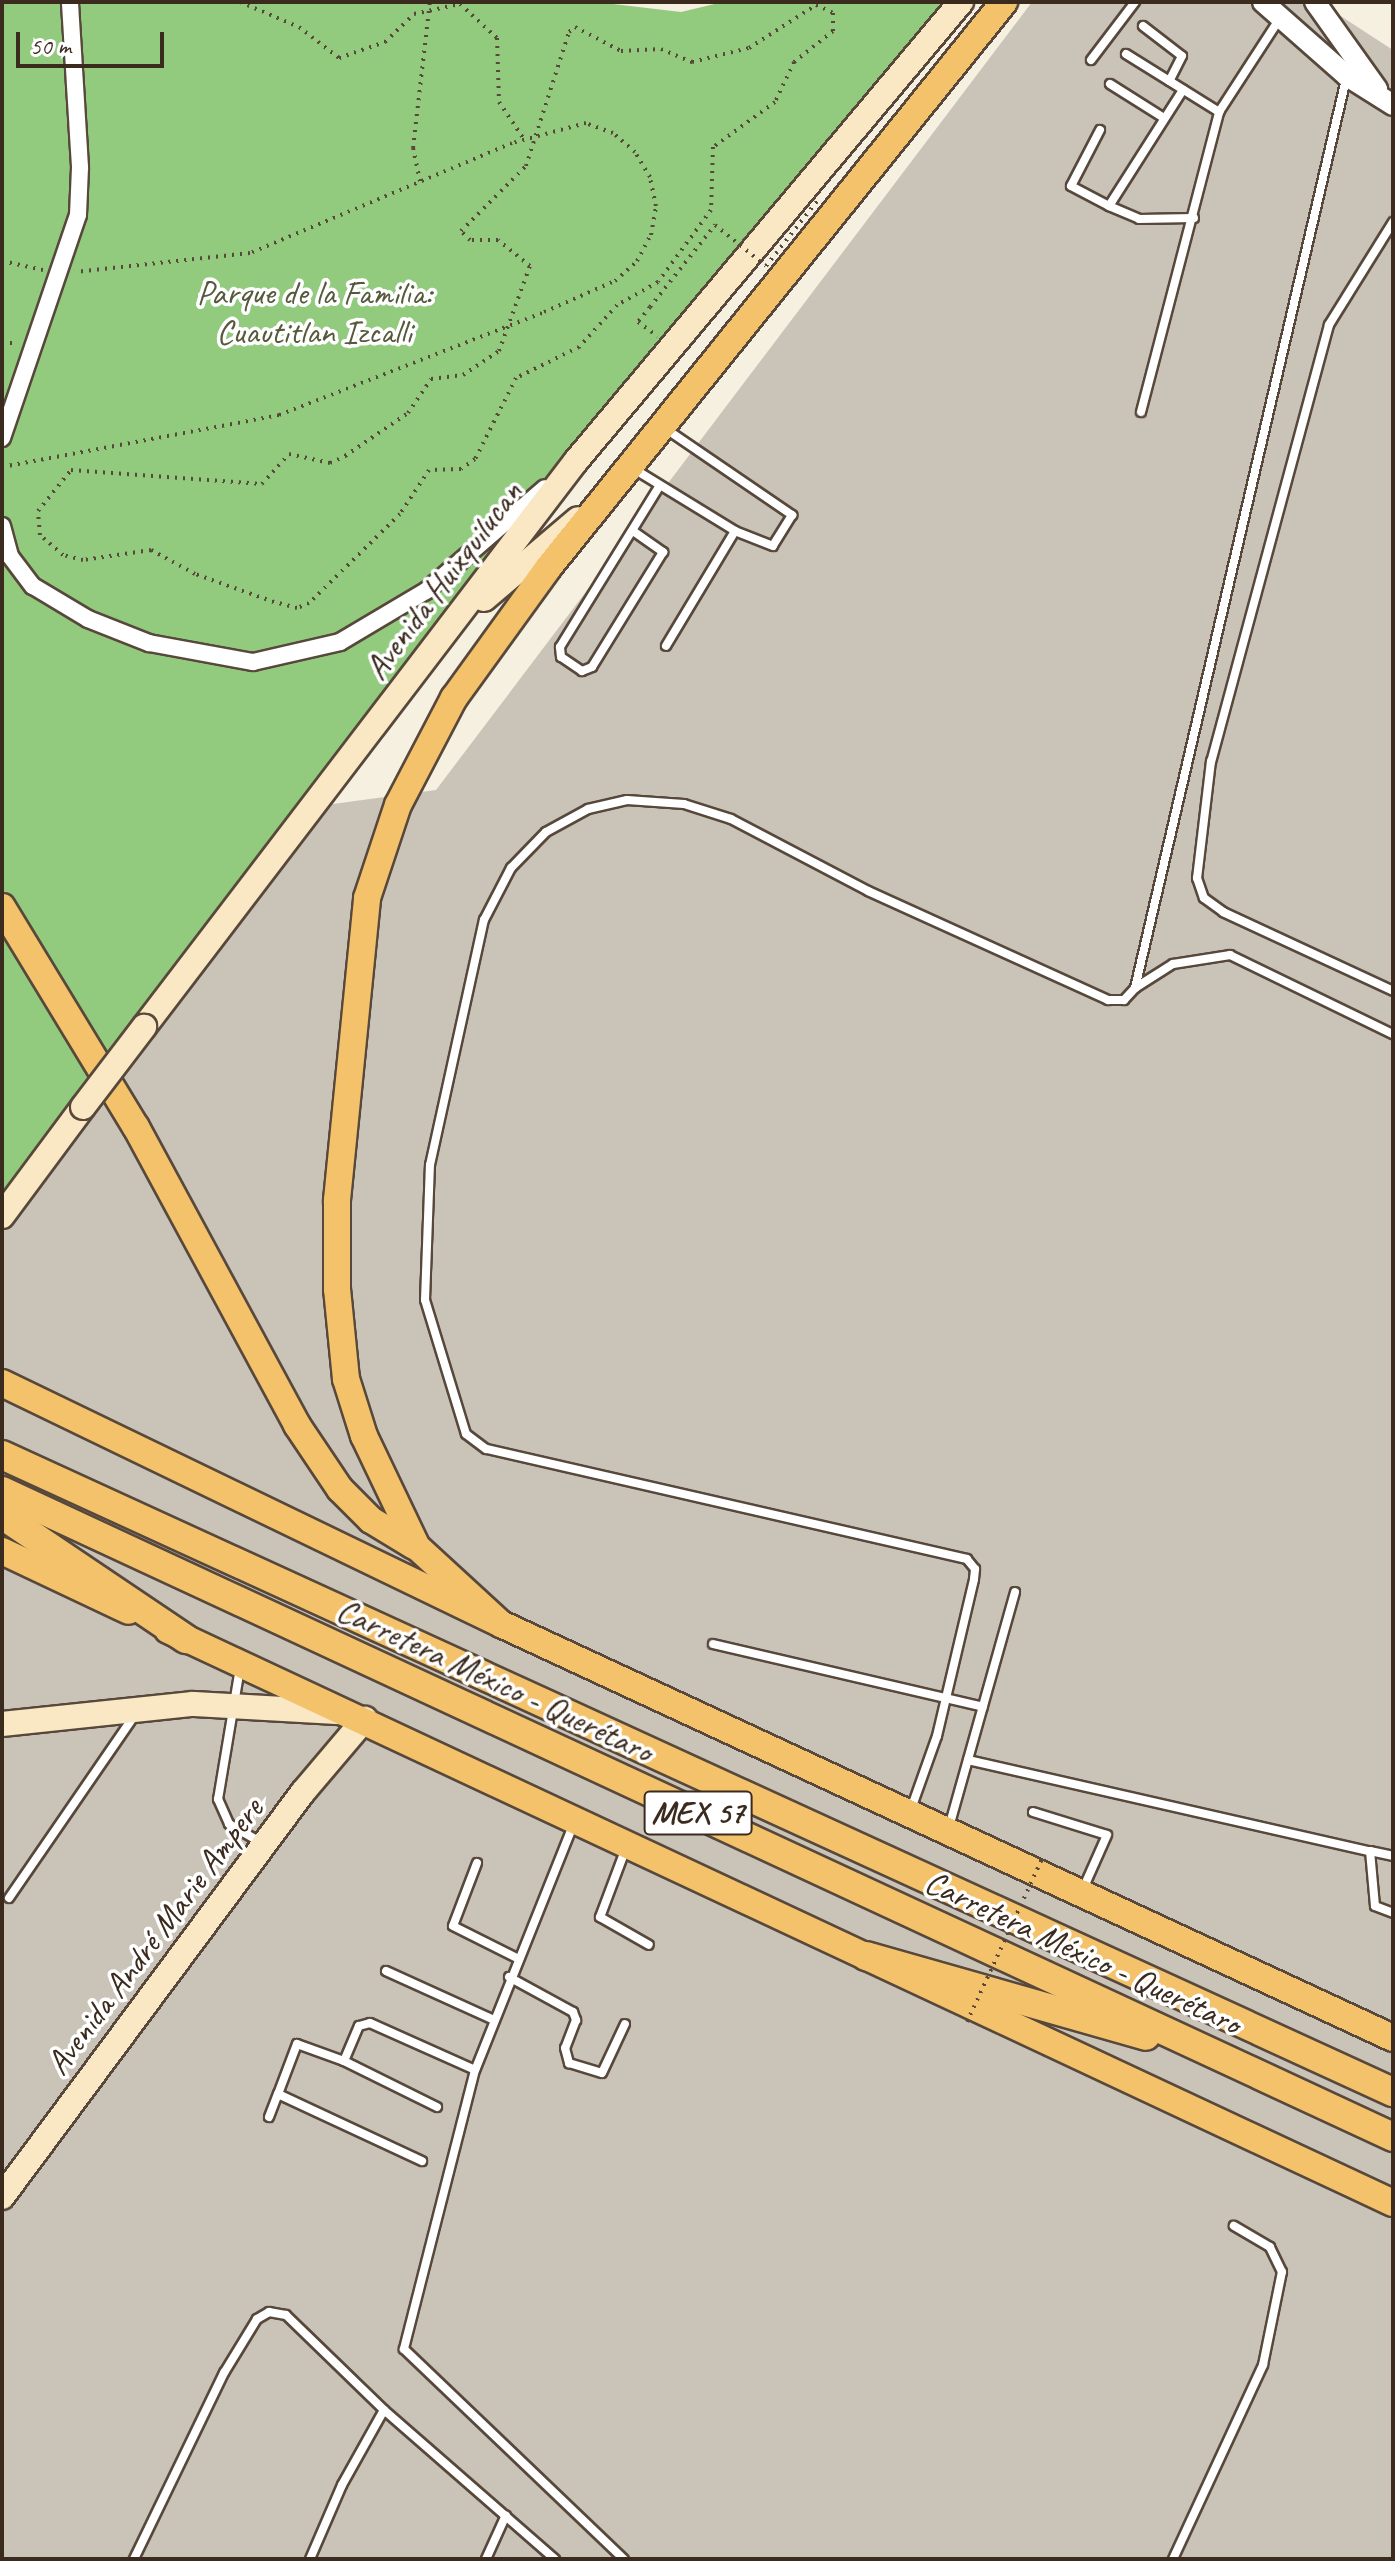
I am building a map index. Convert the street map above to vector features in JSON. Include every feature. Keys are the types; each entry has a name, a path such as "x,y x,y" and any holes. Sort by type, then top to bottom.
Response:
{"highway":[{"name":"Carretera México - Querétaro","path":"2,1455 1393,2092"},
{"name":"Carretera México - Querétaro","path":"2,1491 1393,2137"},
{"path":"2,1515 186,1639"},
{"path":"866,1956 1228,2059"}],"main road":[{"name":"Avenida Huixquilucan","path":"2,1216 576,461 961,2"},
{"path":"417,1547 364,1436 346,1379 337,1289 337,1200 367,898 398,805 454,698 606,496 1004,2"},
{"path":"451,626 606,496"},
{"path":"2,907 136,1127 297,1425 340,1489 371,1520 417,1547 501,1624"},
{"path":"2,1383 501,1624 1393,2038"},
{"path":"2,1551 1393,2203"},
{"path":"2,1724 193,1704 357,1716"},
{"name":"Avenida André Marie Ampere","path":"2,2197 357,1716"}],"street":[{"path":"2,438 7,411 60,273 78,215 80,167 70,2"},
{"path":"1263,2 1347,76 1388,102"},
{"path":"1315,2 1388,102"},
{"path":"2,526 10,556 33,586 88,619 149,643 253,662 340,642 426,591 576,461"}],"lane":[{"path":"1091,60 1135,2"},
{"path":"1141,412 1194,218 1219,112 1280,17"},
{"path":"1143,26 1182,56 1169,81"},
{"path":"1126,54 1219,112"},
{"path":"1135,988 1347,76"},
{"path":"1110,84 1164,118"},
{"path":"1109,206 1183,90"},
{"path":"1100,130 1071,186 1139,219 1194,218"},
{"path":"1393,222 1329,325 1211,761 1197,878 1204,898 1223,912 1393,991"},
{"path":"630,466 735,531 773,546 792,515 661,426"},
{"path":"633,531 663,552 592,667 582,671 558,653 660,485"},
{"path":"666,646 735,531"},
{"path":"909,1814 947,1698 974,1579 975,1569 967,1559 486,1449 466,1434 425,1300 430,1165 484,920 511,868 546,832 588,809 627,800 684,804 731,819 868,891 1108,1000 1124,1000 1135,988 1173,964 1230,955 1393,1034"},
{"path":"948,1832 1015,1592"},
{"path":"713,1644 983,1707"},
{"path":"241,1664 218,1799 221,1815 264,1844"},
{"path":"9,1898 136,1712"},
{"path":"968,1760 1393,1856"},
{"path":"1033,1812 1107,1835 1081,1893"},
{"path":"576,1819 492,2019 475,2070 404,2349 624,2559"},
{"path":"628,1843 600,1917 649,1945"},
{"path":"1370,1851 1375,1906 1393,1913"},
{"path":"477,1863 453,1926 517,1958"},
{"path":"386,1971 492,2019"},
{"path":"509,1977 573,2012 576,2020 565,2048 569,2063 602,2073 625,2024"},
{"path":"344,2061 364,2022 475,2070"},
{"path":"269,2117 297,2044 344,2061 437,2107"},
{"path":"278,2094 422,2161"},
{"path":"1173,2559 1263,2365 1282,2272 1270,2247 1234,2226"},
{"path":"134,2559 224,2373 257,2319 269,2312 286,2315 384,2410 555,2559"},
{"path":"310,2559 342,2485 384,2410"},
{"path":"486,2559 506,2515"}],"path":[{"path":"240,2 299,27 339,58 385,42 414,14 460,4 497,38 499,102 524,139"},
{"path":"420,181 413,148 430,2"},
{"path":"816,5 830,9 837,22 833,31 794,62 775,102 713,147 711,210 658,282 617,305 579,347 516,378 475,459 461,469 429,470 400,514 309,603 297,608 274,602 195,574 151,550 95,559 63,555 40,535 38,511 71,470 262,484 289,454 337,461 408,413 431,379 463,375 489,359 499,351 510,325 530,266 498,240 470,240 461,231 521,172 569,32 575,27 621,51 661,49 692,62 749,48 816,5"},
{"path":"2,261 60,273 120,271 250,253 524,139 586,123 613,133 643,165 656,206 651,235 637,261 615,281 510,325 279,415 2,467"},
{"path":"638,322 715,225 766,266 818,200"},
{"path":"967,2022 1042,1859"}],"shaded area":[{"path":"1032,2 1319,2 1393,50 1393,2559 2,2559 2,849 436,790"}],"green space":[{"name":"Parque de la Familia: Cuautitlan Izcalli","path":"2,2 596,2 681,12 723,2 960,2 2,1198"}]}
